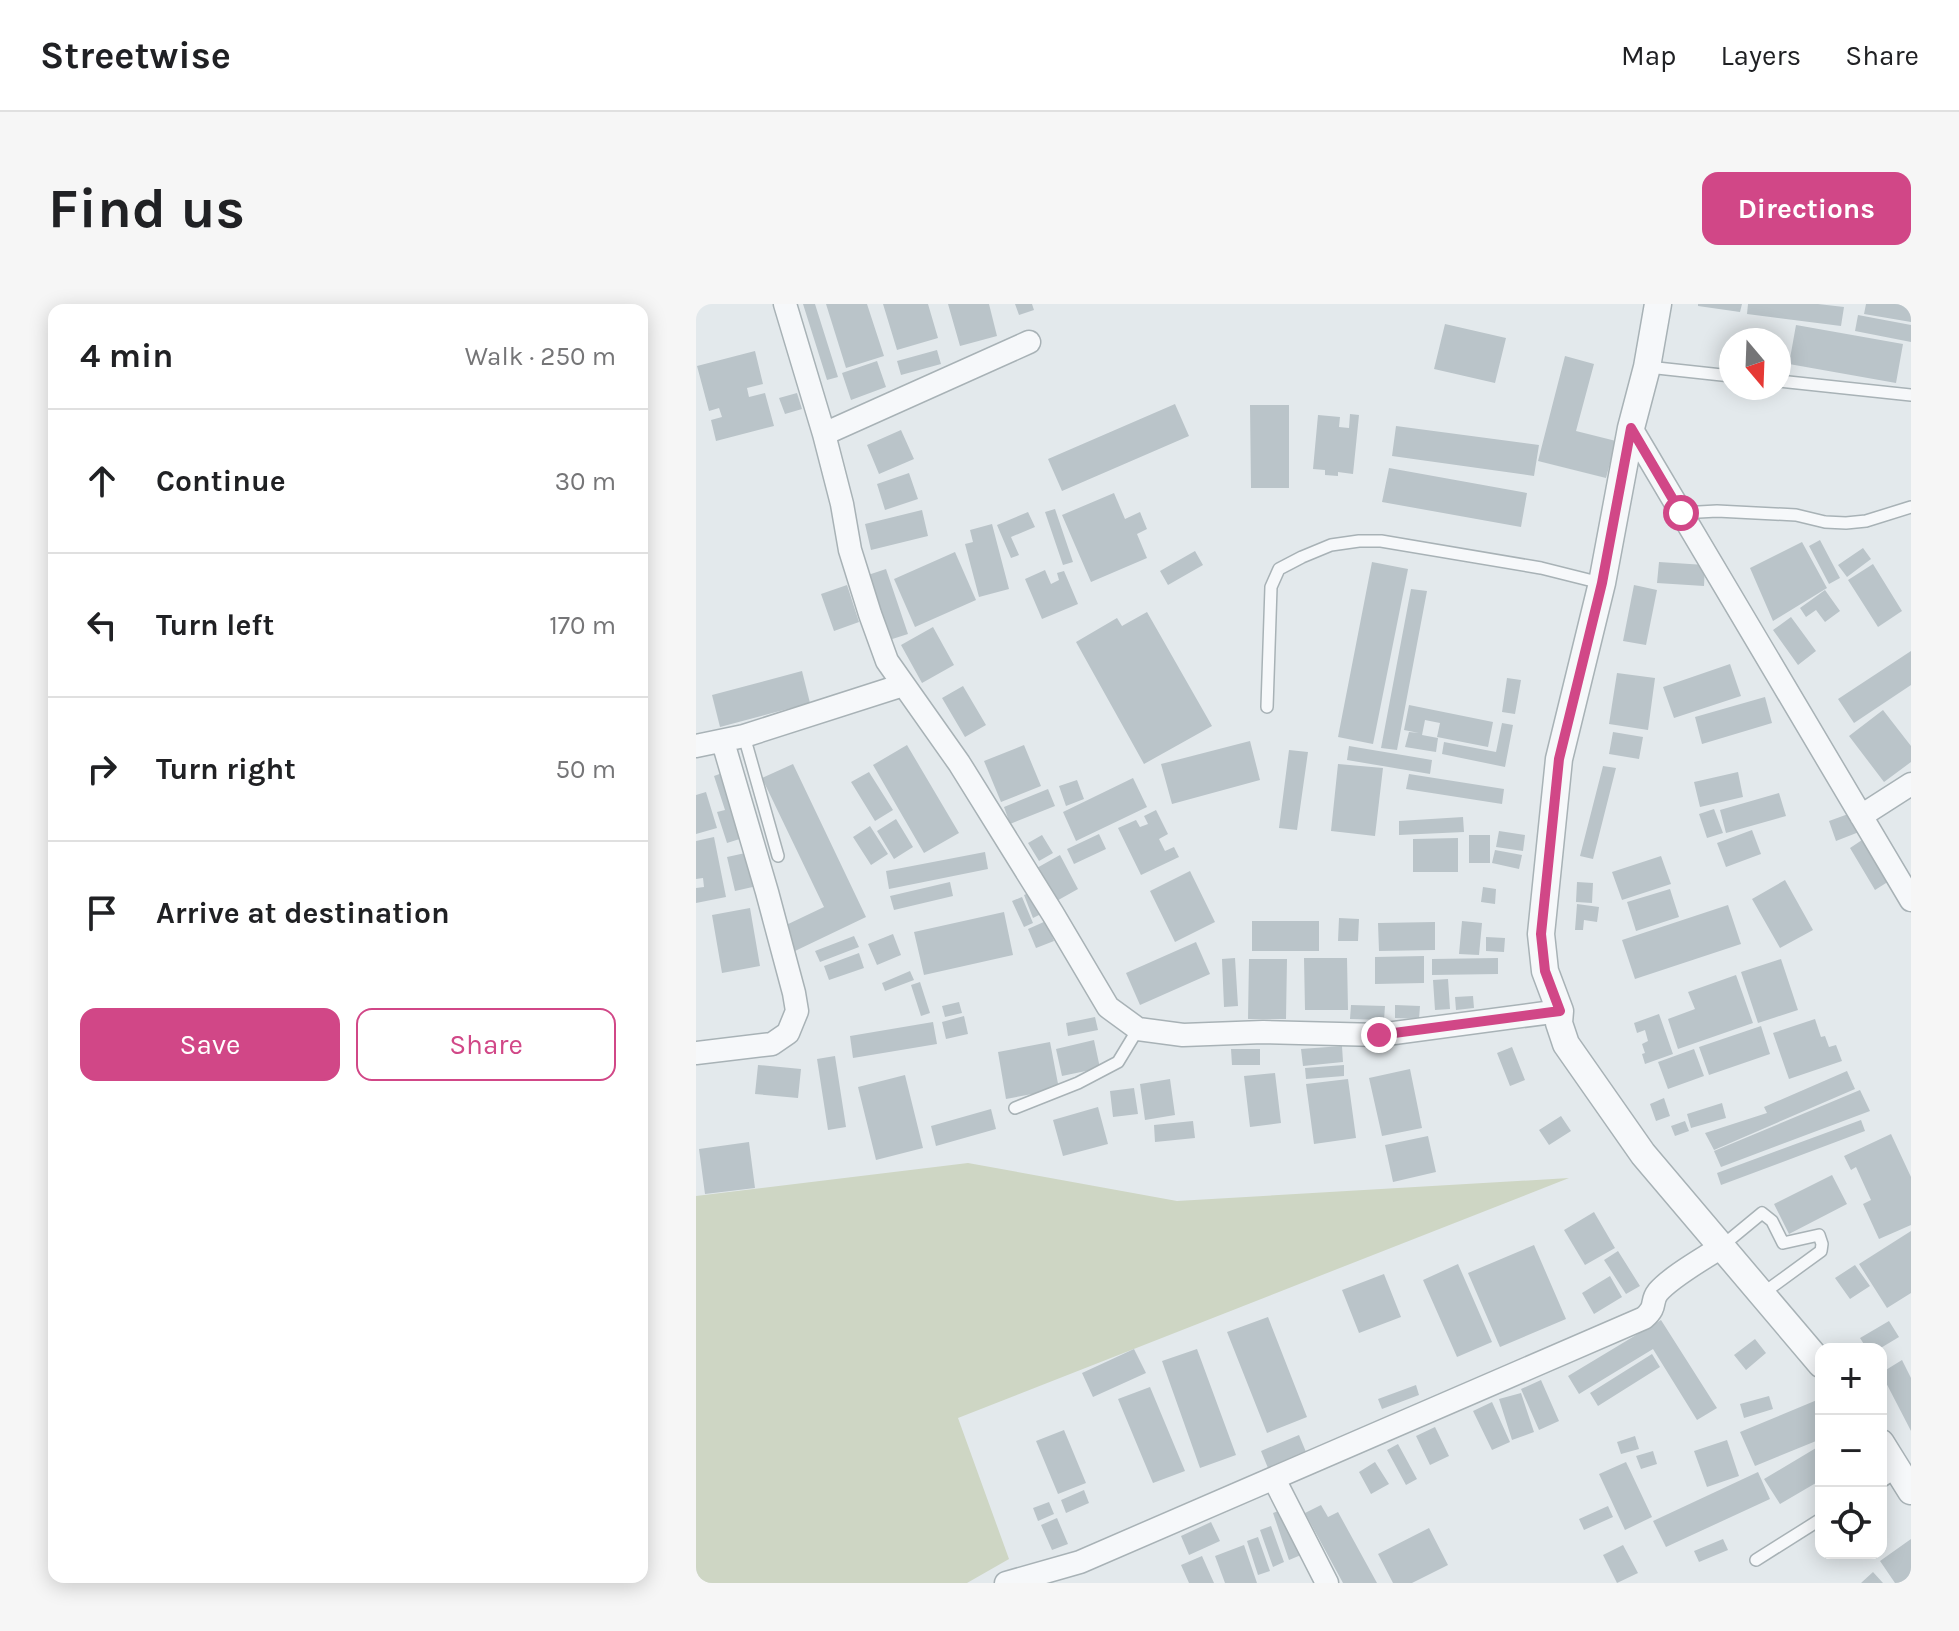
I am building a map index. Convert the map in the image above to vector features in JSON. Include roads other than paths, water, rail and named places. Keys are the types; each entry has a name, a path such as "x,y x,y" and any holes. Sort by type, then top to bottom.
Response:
{"street":[{"path":"785,304 824,434 850,550 887,661 959,763 1108,1007 1138,1029 1183,1035 1263,1032 1379,1035 1560,1011"},
{"path":"1658,304 1602,583 1559,759 1541,934 1545,971 1560,1011 1559,1023 1566,1044 1643,1154 1815,1357"},
{"path":"824,434 1029,342"},
{"path":"1631,428 1911,900"},
{"path":"696,746 734,739 903,685"},
{"path":"696,1053 772,1044 788,1033 797,1011 734,739"},
{"path":"1861,816 1911,784"},
{"path":"1006,1583 1084,1573 1274,1479 1644,1318 1652,1311 1657,1293 1721,1247"},
{"path":"1887,1457 1897,1481"},
{"path":"1274,1479 1327,1583"}],"lane":[{"path":"1647,367 1719,375"},
{"path":"1791,382 1911,395"},
{"path":"1681,513 1717,511 1796,515 1846,523 1866,521 1911,507"},
{"path":"1267,707 1271,587 1279,569 1331,545 1381,541 1541,568 1602,583"},
{"path":"734,739 778,856"},
{"path":"1015,1108 1078,1083 1118,1062 1138,1029"},
{"path":"1721,1247 1762,1213 1772,1221 1783,1243 1819,1235 1821,1251 1762,1294"},
{"path":"1756,1560 1815,1523"}]}
